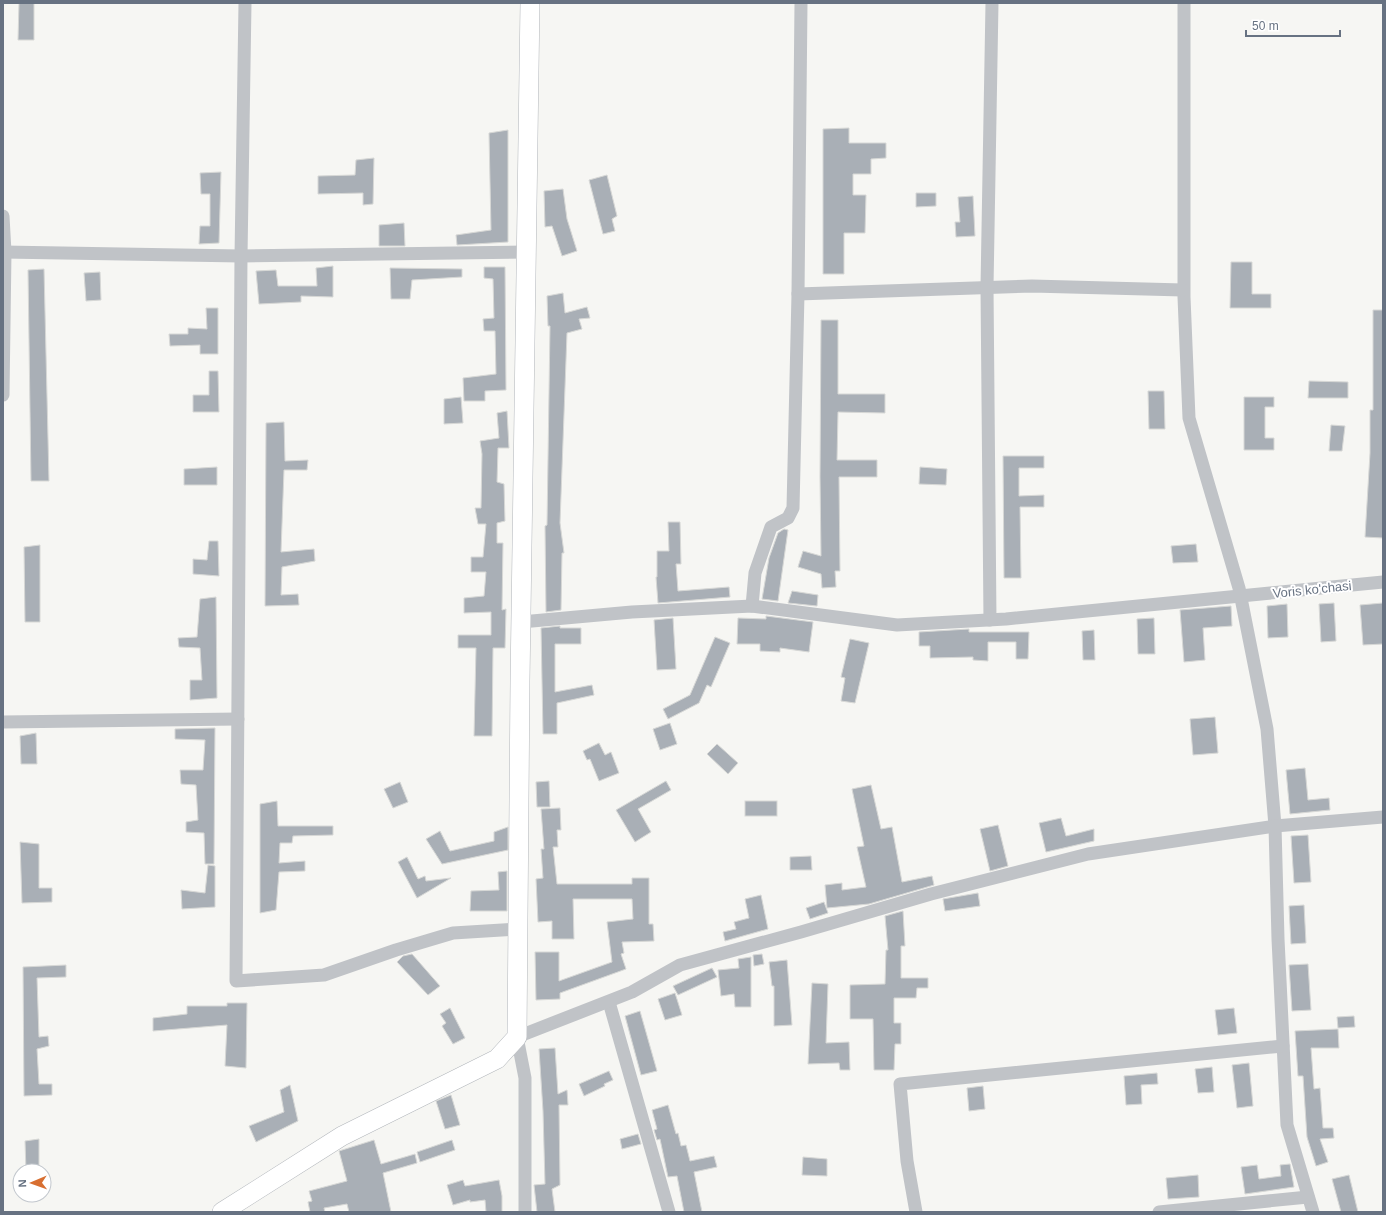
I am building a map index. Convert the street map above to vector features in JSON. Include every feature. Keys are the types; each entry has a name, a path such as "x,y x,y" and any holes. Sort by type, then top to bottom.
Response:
{"street":[{"path":"245,3 241,256 236,981 324,975 396,950 453,933 518,929"},
{"path":"525,1212 525,1078 517,1037 521,622 530,3"},
{"path":"752,606 755,573 771,527 788,518 793,508 798,294 801,3"},
{"path":"990,620 987,287 992,3"},
{"path":"1184,3 1183,290 1189,418 1241,596 1267,729 1275,826 1287,1124 1313,1212"},
{"path":"3,216 3,395"},
{"path":"4,252 241,256 526,252"},
{"path":"798,294 1032,286 1183,290"},
{"name":"Voris ko'chasi","path":"521,622 632,612 752,606 897,625 990,620 1383,582"},
{"path":"3,722 238,719"},
{"path":"222,1212 342,1136 497,1059 517,1037 632,992 680,965 931,894 1088,854 1275,826 1383,816"},
{"path":"608,1002 669,1212"},
{"path":"916,1212 907,1161 900,1084 1283,1046"},
{"path":"1159,1212 1308,1197"}],"building":[{"path":"19,3 34,3 34,40 18,40"},
{"path":"849,128 849,143 886,143 886,158 871,159 871,174 853,174 853,195 866,195 865,233 844,233 844,274 823,274 823,129"},
{"path":"508,130 508,242 457,245 456,235 491,230 489,133"},
{"path":"374,158 373,204 363,205 363,193 318,194 318,176 355,175 356,160"},
{"path":"221,172 219,243 199,244 200,226 210,226 210,194 201,194 200,173"},
{"path":"607,175 617,216 612,219 615,231 603,234 589,180"},
{"path":"563,189 567,219 577,251 562,256 552,226 545,227 544,191"},
{"path":"916,193 936,193 936,206 916,207"},
{"path":"973,196 975,236 956,237 955,222 960,222 958,197"},
{"path":"404,223 405,246 379,246 379,225"},
{"path":"1231,262 1252,262 1252,294 1271,294 1271,308 1230,308"},
{"path":"333,266 333,297 301,296 301,302 259,304 256,271 276,270 278,286 317,286 316,268"},
{"path":"484,267 505,267 506,390 485,391 485,401 464,401 463,378 496,374 495,331 484,331 483,319 494,318 493,279 484,278"},
{"path":"390,268 462,269 462,277 412,280 410,299 391,299"},
{"path":"44,269 49,481 31,481 28,270"},
{"path":"100,272 101,300 86,301 84,273"},
{"path":"563,293 565,313 587,307 590,318 579,319 582,329 567,333 560,523 564,553 562,553 561,610 546,612 545,526 547,525 550,326 548,326 547,296"},
{"path":"206,308 218,308 218,354 200,354 200,345 170,346 169,334 188,334 188,328 207,329"},
{"path":"1373,310 1383,310 1383,538 1365,537 1370,453 1370,410 1373,410"},
{"path":"821,320 838,320 838,394 885,394 885,413 838,412 837,460 877,460 877,477 839,477 840,571 835,571 836,587 822,588 821,574 798,567 803,551 821,556"},
{"path":"209,371 218,371 219,412 193,412 193,395 209,395"},
{"path":"1309,381 1348,382 1348,398 1308,398"},
{"path":"1148,391 1164,391 1165,429 1149,429"},
{"path":"461,397 463,423 444,424 444,399"},
{"path":"1244,397 1274,397 1274,407 1265,407 1265,438 1274,438 1274,450 1244,450"},
{"path":"507,411 509,448 498,448 497,482 504,484 505,521 497,523 497,543 503,543 502,610 506,609 505,648 493,648 492,736 474,736 476,648 458,648 458,635 491,635 491,612 464,613 464,598 484,596 486,572 471,572 471,557 483,557 486,524 478,524 475,508 481,508 482,454 480,441 499,438 497,413"},
{"path":"284,422 285,461 308,460 307,470 284,470 281,552 314,549 315,561 282,567 281,595 298,594 299,605 265,606 266,423"},
{"path":"1331,425 1345,426 1342,451 1329,451"},
{"path":"1003,456 1044,456 1044,468 1019,468 1019,496 1044,495 1044,507 1020,507 1021,578 1004,578"},
{"path":"217,467 217,485 184,485 184,469"},
{"path":"920,467 947,469 946,485 919,484"},
{"path":"668,522 680,522 681,564 676,564 678,591 729,587 730,597 658,603 656,577 657,551 669,551"},
{"path":"784,529 788,530 778,601 762,599 769,558 778,533"},
{"path":"209,541 218,541 219,576 193,574 193,559 207,560"},
{"path":"1196,544 1198,562 1173,563 1171,546"},
{"path":"40,545 40,622 25,622 24,547"},
{"path":"792,591 818,595 817,606 788,603"},
{"path":"216,597 217,698 190,700 190,680 202,680 200,648 179,647 178,638 197,637 200,599"},
{"path":"1334,603 1336,641 1321,642 1319,604"},
{"path":"1383,603 1383,644 1363,645 1360,605"},
{"path":"1287,604 1288,637 1268,638 1267,606"},
{"path":"1231,606 1232,626 1203,628 1205,660 1184,662 1180,610"},
{"path":"766,616 813,622 809,652 780,648 780,652 760,651 760,644 737,644 738,618 766,619"},
{"path":"673,618 676,669 657,670 654,620"},
{"path":"1154,618 1155,654 1138,654 1137,619"},
{"path":"560,626 560,628 581,628 581,644 555,644 555,692 592,685 594,695 557,703 557,734 543,734 541,628"},
{"path":"969,629 969,632 1029,632 1028,659 1016,659 1016,642 988,642 988,661 973,660 973,657 930,658 930,646 919,646 919,632"},
{"path":"1094,630 1095,660 1083,660 1082,631"},
{"path":"715,637 730,643 711,687 707,685 699,703 668,719 663,709 690,695"},
{"path":"850,639 869,643 855,703 841,701 845,678 841,677"},
{"path":"1215,717 1218,753 1193,755 1190,719"},
{"path":"670,723 677,744 660,750 653,729"},
{"path":"215,728 214,864 205,864 204,833 186,832 186,822 198,820 196,785 181,784 180,770 203,770 205,740 175,739 175,729"},
{"path":"36,733 37,764 21,764 20,736"},
{"path":"599,743 605,755 611,752 619,773 599,781 590,759 587,760 583,751"},
{"path":"717,744 738,763 728,774 707,754"},
{"path":"1305,768 1308,800 1329,798 1330,810 1290,814 1286,770"},
{"path":"549,781 550,807 537,807 536,782"},
{"path":"666,781 671,790 638,809 651,832 635,842 616,810"},
{"path":"400,782 408,802 393,808 384,789"},
{"path":"871,785 881,829 892,827 902,882 932,876 934,885 869,904 827,908 825,885 842,883 842,890 866,887 857,847 864,846 852,789"},
{"path":"277,801 278,826 333,826 333,835 293,836 292,843 280,843 279,863 305,861 305,871 279,872 276,910 260,913 260,804"},
{"path":"745,801 777,801 777,816 745,816"},
{"path":"560,808 561,830 557,830 558,847 553,847 557,884 632,884 632,878 649,878 649,924 653,924 654,941 622,942 624,953 621,954 626,969 560,993 560,999 536,1000 535,952 559,952 559,981 612,962 607,922 633,919 632,899 573,899 574,939 552,939 552,921 538,922 536,879 543,878 541,849 544,849 541,809"},
{"path":"1061,818 1066,836 1094,829 1094,841 1046,852 1039,823"},
{"path":"998,825 1008,866 990,871 980,829"},
{"path":"508,827 508,850 442,864 426,839 440,831 450,851 494,841 494,832"},
{"path":"1308,835 1311,882 1294,883 1291,836"},
{"path":"20,842 39,844 39,888 52,888 52,902 22,903"},
{"path":"811,856 812,870 790,870 790,857"},
{"path":"407,857 418,879 425,876 426,881 451,878 417,898 398,862"},
{"path":"208,865 215,866 215,907 182,909 181,890 205,893"},
{"path":"507,871 507,911 470,911 471,891 499,890 498,872"},
{"path":"978,893 980,906 945,911 943,899"},
{"path":"761,895 768,929 725,941 723,932 736,929 734,922 749,918 745,899"},
{"path":"824,902 828,913 810,919 806,908"},
{"path":"1304,905 1306,943 1291,944 1289,906"},
{"path":"903,911 905,946 901,946 901,978 928,978 928,988 917,988 916,998 894,998 894,1023 901,1023 901,1044 895,1044 894,1070 874,1070 873,1019 850,1019 850,985 885,984 886,950 888,950 885,916"},
{"path":"412,954 440,986 428,995 397,962 403,956"},
{"path":"762,954 764,964 754,966 753,955"},
{"path":"751,957 751,1007 735,1007 734,994 721,996 718,970 739,968 738,959"},
{"path":"787,960 792,1025 774,1026 774,986 772,986 769,962"},
{"path":"1308,964 1311,1010 1292,1011 1289,965"},
{"path":"66,965 66,977 37,978 39,1037 48,1036 49,1046 37,1049 39,1084 52,1084 52,1095 24,1096 23,967"},
{"path":"712,968 717,977 678,995 673,986"},
{"path":"812,983 828,984 826,1043 849,1042 850,1070 840,1070 839,1063 808,1064"},
{"path":"675,993 682,1015 665,1020 658,999"},
{"path":"227,1003 247,1003 246,1068 225,1066 227,1025 153,1031 153,1018 187,1014 187,1006 227,1006"},
{"path":"450,1008 465,1038 453,1044 442,1026 446,1023 440,1014"},
{"path":"1234,1008 1237,1033 1218,1035 1215,1010"},
{"path":"640,1011 657,1071 641,1075 625,1016"},
{"path":"1354,1016 1355,1027 1338,1028 1337,1017"},
{"path":"1338,1029 1339,1048 1311,1048 1314,1089 1320,1088 1323,1128 1333,1128 1334,1138 1320,1139 1328,1162 1316,1166 1307,1137 1303,1076 1298,1076 1295,1031"},
{"path":"555,1048 558,1094 567,1090 568,1105 559,1105 560,1185 552,1189 555,1212 537,1212 534,1185 545,1184 543,1111 539,1049"},
{"path":"1249,1063 1253,1106 1237,1108 1232,1065"},
{"path":"1212,1067 1214,1092 1198,1093 1195,1069"},
{"path":"609,1071 613,1080 604,1084 605,1086 584,1096 579,1084"},
{"path":"1157,1073 1158,1084 1141,1085 1142,1104 1126,1105 1124,1076"},
{"path":"290,1085 298,1121 256,1142 249,1126 284,1112 280,1090"},
{"path":"983,1086 985,1109 969,1111 967,1088"},
{"path":"451,1095 460,1125 445,1129 436,1101"},
{"path":"668,1105 676,1134 678,1133 681,1146 686,1145 690,1161 714,1156 717,1167 694,1172 702,1212 684,1212 677,1176 668,1177 660,1139 657,1140 654,1130 657,1129 652,1110"},
{"path":"638,1134 641,1144 622,1149 620,1139"},
{"path":"39,1139 39,1163 26,1163 25,1141"},
{"path":"374,1140 381,1164 415,1154 417,1163 383,1173 391,1212 349,1212 347,1204 324,1208 325,1212 310,1212 308,1202 312,1201 309,1191 347,1181 339,1151"},
{"path":"452,1140 455,1150 420,1162 417,1152"},
{"path":"803,1157 827,1159 827,1176 802,1175"},
{"path":"1290,1164 1294,1187 1245,1194 1241,1167 1257,1165 1259,1179 1281,1176 1280,1165"},
{"path":"1198,1175 1199,1197 1168,1199 1166,1178"},
{"path":"1349,1175 1358,1212 1341,1212 1332,1179"},
{"path":"463,1180 465,1186 499,1180 502,1196 502,1212 486,1212 485,1200 470,1202 470,1200 453,1205 447,1185"}]}
